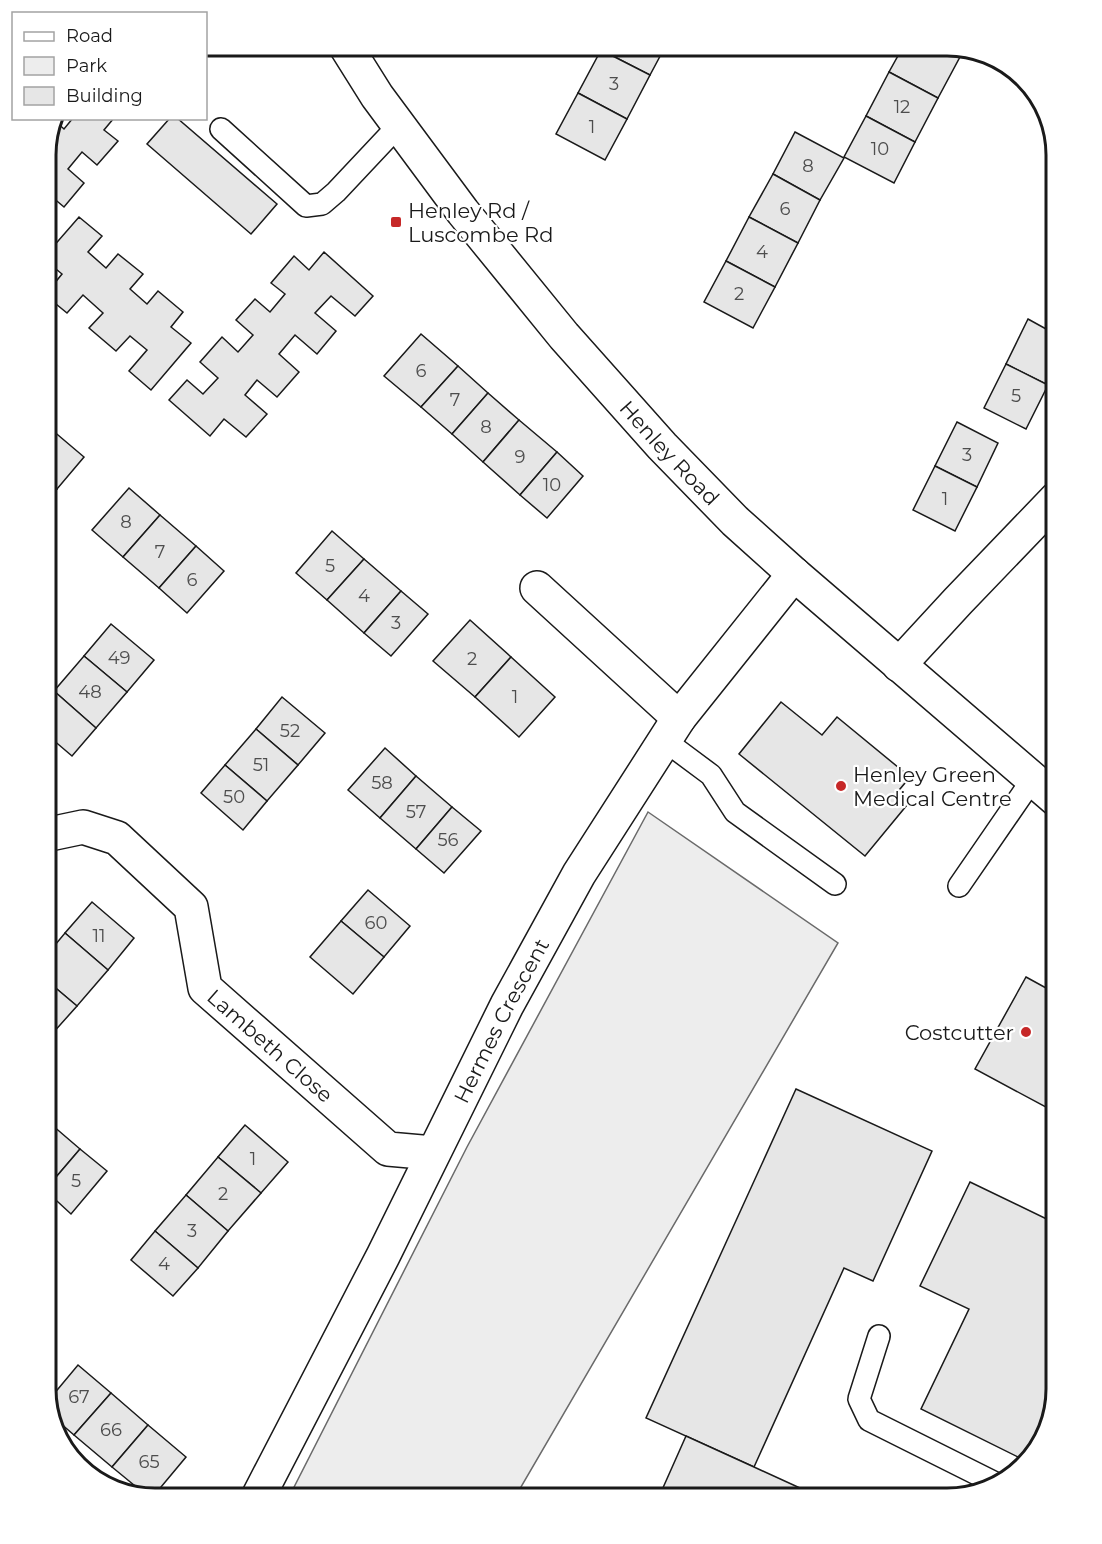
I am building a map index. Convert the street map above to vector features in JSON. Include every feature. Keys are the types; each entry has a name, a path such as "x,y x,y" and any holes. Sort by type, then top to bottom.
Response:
{"street":[{"name":"Henley Road","path":"352,56 377,96 464,212 572,345 670,454 735,521 794,574 1046,792"},
{"path":"899,666 1046,509"},
{"name":"Hermes Crescent","path":"263,1488 383,1256 507,1005 579,874 672,729 794,574"},
{"path":"537,588 672,729"},
{"name":"Lambeth Close","path":"56,832 83,827 117,838 190,907 205,988 388,1149 433,1153"}],"lane":[{"path":"221,129 306,206 322,204 336,192 399,125"},
{"path":"672,729 711,775 735,812 834,884"},
{"path":"959,886 1032,780"},
{"path":"879,1336 859,1399 869,1420 988,1480"}],"green space":[{"path":"648,812 838,943 520,1488 294,1488 467,1147"}],"building":[{"path":"598,56 613,56 650,75 627,119 578,93"},
{"path":"613,56 660,56 650,75"},
{"path":"898,56 960,56 938,98 889,72"},
{"path":"889,72 938,98 915,142 866,116"},
{"path":"578,93 627,119 605,160 556,134"},
{"path":"866,116 915,142 894,183 844,157"},
{"path":"71,120 112,120 104,130 118,141 97,165 82,152 68,169 84,183 64,207 56,200 56,148 60,126 64,129"},
{"path":"168,120 179,120 277,204 251,234 147,144"},
{"path":"795,132 844,158 820,200 773,174"},
{"path":"773,174 820,200 798,243 749,217"},
{"path":"79,217 102,236 88,252 106,268 118,254 143,274 130,289 147,304 158,291 183,312 171,327 191,343 151,390 129,371 147,350 130,336 116,351 89,328 103,313 83,295 67,313 56,304 56,281 62,274 56,269 56,243"},
{"path":"749,217 798,243 775,287 726,261"},
{"path":"324,252 373,296 355,316 331,296 315,313 336,331 317,354 295,335 279,354 299,372 277,397 257,380 245,395 267,414 246,437 224,419 210,436 169,400 187,380 203,394 218,378 200,362 222,337 238,352 253,335 236,320 255,299 270,312 285,294 271,283 294,256 309,270"},
{"path":"726,261 775,287 753,328 704,302"},
{"path":"1028,319 1046,329 1046,384 1006,364"},
{"path":"421,334 458,366 421,407 384,376"},
{"path":"1006,364 1046,384 1046,389 1026,429 984,408"},
{"path":"458,366 488,393 452,434 421,407"},
{"path":"488,393 519,420 483,462 452,434"},
{"path":"519,420 557,452 520,495 483,462"},
{"path":"957,422 998,443 977,487 935,466"},
{"path":"56,433 84,457 56,488"},
{"path":"557,452 583,476 547,518 520,495"},
{"path":"935,466 977,487 955,531 913,510"},
{"path":"129,488 160,515 123,557 92,530"},
{"path":"160,515 196,546 159,588 123,557"},
{"path":"332,531 364,559 327,600 296,573"},
{"path":"196,546 224,571 187,613 159,588"},
{"path":"364,559 401,591 364,633 327,600"},
{"path":"401,591 428,614 391,656 364,633"},
{"path":"470,620 511,657 475,697 433,661"},
{"path":"111,624 154,660 127,692 84,656"},
{"path":"84,656 127,692 96,728 56,693 56,689"},
{"path":"511,657 555,697 519,737 475,697"},
{"path":"56,693 96,728 72,756 56,742"},
{"path":"282,697 325,733 298,765 256,729"},
{"name":"Henley Green Medical Centre","path":"781,702 822,735 837,717 910,777 895,795 907,805 865,856 739,754"},
{"path":"256,729 298,765 267,801 225,765"},
{"path":"385,748 416,776 380,818 348,790"},
{"path":"225,765 267,801 243,830 201,793"},
{"path":"416,776 452,807 416,849 380,818"},
{"path":"452,807 481,831 444,873 416,849"},
{"path":"368,890 410,926 384,957 341,921"},
{"path":"92,902 134,938 108,970 65,933"},
{"path":"341,921 384,957 353,994 310,957"},
{"path":"65,933 108,970 77,1006 56,988 56,944"},
{"name":"Costcutter","path":"1026,977 1046,988 1046,1107 975,1069"},
{"path":"56,988 77,1006 56,1030"},
{"path":"796,1089 932,1151 873,1281 844,1268 754,1467 646,1418"},
{"path":"245,1125 288,1162 261,1193 218,1157"},
{"path":"56,1128 80,1149 56,1177"},
{"path":"80,1149 107,1171 71,1214 56,1200 56,1177"},
{"path":"218,1157 261,1193 228,1231 186,1195"},
{"path":"970,1182 1046,1219 1046,1402 1039,1427 1026,1450 1019,1457 921,1409 969,1309 920,1286"},
{"path":"186,1195 228,1231 198,1268 155,1231"},
{"path":"155,1231 198,1268 173,1296 131,1260"},
{"path":"78,1365 111,1393 74,1435 62,1425 56,1402 56,1391"},
{"path":"111,1393 148,1425 112,1467 74,1435"},
{"path":"148,1425 186,1457 160,1488 137,1487 112,1467"},
{"path":"686,1436 800,1488 663,1488"}],"place":[{"name":"Henley Rd / Luscombe Rd","path":"396,222"},
{"name":"Henley Green Medical Centre","path":"841,786"},
{"name":"Costcutter","path":"1026,1032"}]}
